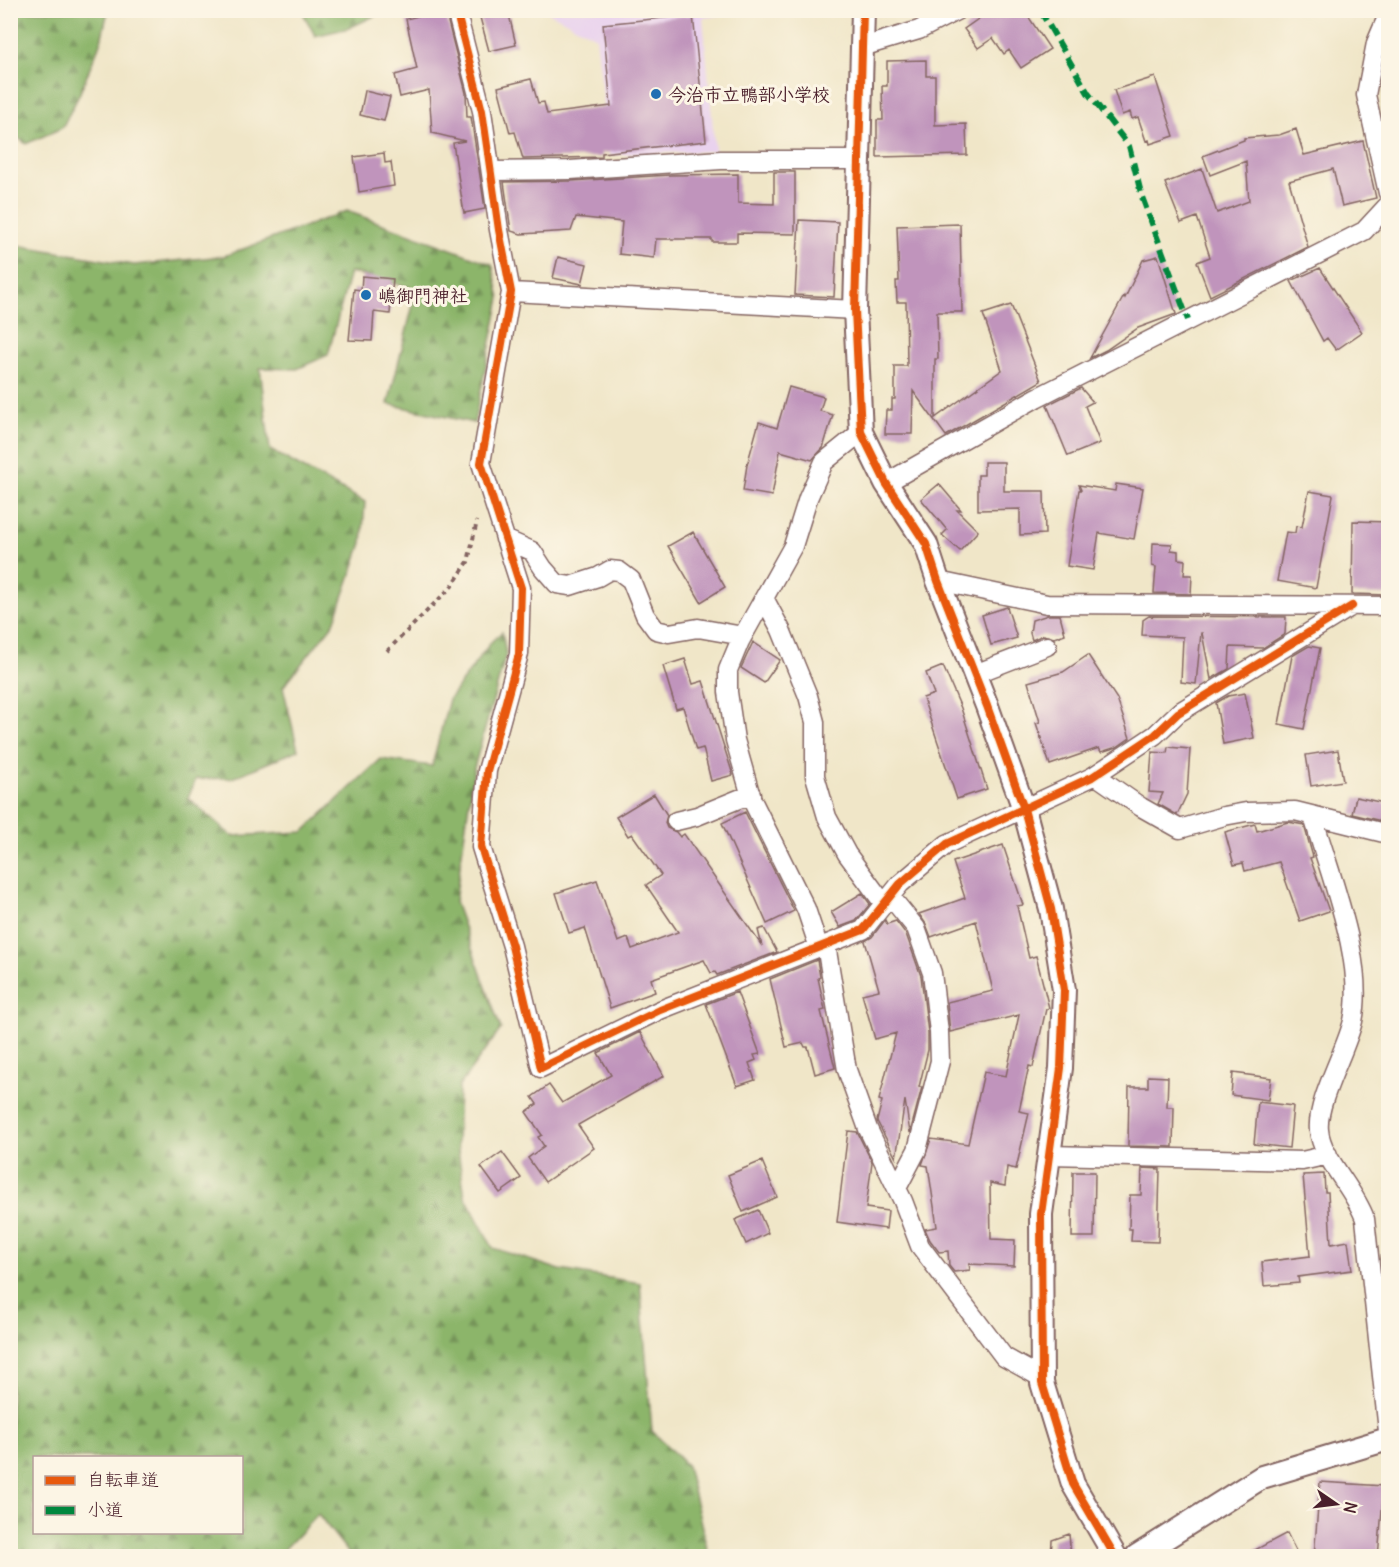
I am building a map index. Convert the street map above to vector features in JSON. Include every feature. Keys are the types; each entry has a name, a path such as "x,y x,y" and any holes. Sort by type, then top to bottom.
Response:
{"street":[{"path":"456,10 482,111 499,230 511,292 481,463 521,588 519,654 487,771 481,847 512,946 540,1068 660,1010 863,930 900,884 947,844 1095,775 1155,735 1178,713 1352,606"},
{"path":"863,10 855,310 861,432 885,483 926,543 938,581 1024,809 1051,909 1064,990 1060,1068 1041,1214 1042,1378 1072,1484 1115,1557"},
{"path":"862,47 919,30 958,10"},
{"path":"1389,15 1376,43 1366,95 1389,193"},
{"path":"491,171 570,170 721,160 860,160"},
{"path":"885,483 1036,398 1364,231 1389,205"},
{"path":"511,292 855,310"},
{"path":"861,432 824,462 808,498 793,546 743,636 728,670 728,692 735,740 751,794 822,946 847,1070 868,1129 897,1188 920,1246 1004,1357 1042,1378"},
{"path":"505,539 532,551 557,584 570,586 598,577 610,570 619,571 631,580 645,615 656,630 669,633 698,628 743,636"},
{"path":"938,581 1047,604 1389,606"},
{"path":"764,598 781,630 808,696 815,722 815,776 827,817 847,854 887,900 916,928 932,973 940,1061 917,1150 897,1188"},
{"path":"975,674 1047,646"},
{"path":"1095,775 1141,807 1180,829 1246,812 1294,811 1389,834"},
{"path":"676,821 697,816 751,794"},
{"path":"1313,816 1347,928 1355,977 1353,1019 1342,1057 1325,1098 1319,1128 1323,1146 1361,1206 1365,1219 1389,1431"},
{"path":"1049,1155 1302,1161 1328,1155"},
{"path":"1137,1557 1262,1478 1389,1439"}],"path":[{"path":"387,651 452,586 468,562 479,515 493,503"}],"shaded area":[{"name":"今治市立鴨部小学校","path":"546,11 728,11 727,14 703,18 715,151 610,155 596,37"}],"green space":[{"path":"10,11 108,11 101,41 79,95 62,128 26,144 11,132"},
{"path":"302,11 385,11 349,28 315,36"},
{"path":"347,211 492,264 500,298 474,423 388,404 417,289 350,272 328,355 297,369 260,368 270,450 365,502 362,543 334,623 283,687 298,750 232,778 196,779 188,798 232,836 303,832 381,759 432,766 449,699 491,642 502,632 506,654 474,768 455,902 501,1029 459,1086 457,1144 465,1196 493,1248 560,1270 640,1283 652,1431 687,1466 709,1556 400,1556 396,1552 389,1556 351,1556 318,1514 278,1556 11,1556 10,244 134,265 224,256"}],"building":[{"path":"445,10 466,93 467,117 471,117 485,209 464,213 453,143 465,141 432,133 429,90 400,97 395,75 417,69 406,19"},
{"path":"478,10 508,10 516,45 489,51"},
{"path":"991,10 1000,10 1005,18 1017,10 1024,10 1050,49 1021,68 1009,50 1004,54 993,38 978,48 964,29"},
{"name":"今治市立鴨部小学校","path":"693,15 706,141 602,153 602,157 523,159 515,132 510,133 498,87 531,79 538,103 544,102 547,114 611,106 603,24"},
{"path":"926,60 926,76 935,76 935,125 966,124 967,155 877,157 877,120 883,120 882,86 887,86 887,61"},
{"path":"1155,77 1174,136 1150,144 1149,140 1146,141 1138,117 1132,119 1130,112 1122,115 1114,90"},
{"path":"365,91 390,97 384,121 360,115"},
{"path":"1296,129 1304,155 1363,141 1376,198 1342,206 1333,169 1289,181 1308,247 1210,296 1197,262 1210,257 1197,217 1181,223 1165,183 1202,169 1217,213 1249,201 1246,161 1210,175 1203,156 1244,140 1244,138 1279,135"},
{"path":"384,153 385,163 391,162 394,186 359,192 354,157"},
{"path":"774,172 795,172 795,234 737,233 737,242 712,242 712,239 656,239 654,258 619,254 622,222 576,217 571,231 521,234 511,231 504,182 738,174 738,203 774,204"},
{"path":"799,220 838,222 834,297 795,295"},
{"path":"960,224 962,312 937,312 938,359 935,359 935,418 1002,370 983,314 1011,305 1041,381 946,436 913,391 912,434 885,434 886,410 892,410 892,399 895,399 894,366 907,366 906,302 897,302 896,281 899,281 897,226"},
{"path":"1158,256 1176,314 1138,328 1090,358 1124,296 1125,298 1143,260"},
{"path":"558,257 587,264 582,284 553,278"},
{"path":"1320,268 1362,332 1336,350 1327,338 1323,341 1291,281"},
{"name":"嶋御門神社","path":"362,276 393,279 390,314 374,312 372,341 349,340 354,289 361,290"},
{"path":"789,387 824,397 820,411 833,415 823,448 812,460 780,451 772,496 743,491 747,465 759,422 777,428"},
{"path":"1081,388 1093,402 1085,406 1100,443 1068,456 1047,405"},
{"path":"984,462 1004,462 1004,491 1044,491 1045,534 1020,535 1020,509 978,510 978,475 984,475"},
{"path":"939,484 961,510 957,510 978,531 960,551 942,535 947,530 921,499"},
{"path":"1116,484 1143,488 1134,539 1099,533 1093,570 1067,566 1079,490 1081,490 1079,485 1115,491"},
{"path":"1309,491 1333,495 1316,588 1277,581 1286,532 1295,533 1296,526 1302,527"},
{"path":"1353,521 1389,522 1389,595 1352,594"},
{"path":"693,532 725,587 701,602 668,546"},
{"path":"1153,543 1172,544 1171,550 1178,551 1178,559 1185,560 1184,575 1192,575 1191,594 1154,593 1156,567 1152,566"},
{"path":"1007,607 1017,638 991,645 982,615"},
{"path":"1048,615 1060,615 1065,634 1054,638 1043,635 1032,640 1030,633 1032,620"},
{"path":"1149,616 1286,617 1285,634 1263,648 1230,647 1229,669 1211,679 1201,633 1196,684 1181,682 1183,637 1142,635 1143,620"},
{"path":"753,642 780,660 764,683 741,668"},
{"path":"1309,646 1320,648 1304,729 1279,724 1292,656"},
{"path":"1088,655 1117,699 1130,738 1117,747 1101,752 1099,748 1050,765 1036,723 1040,722 1028,682 1063,672"},
{"path":"685,659 693,684 703,681 733,775 711,781 703,748 696,750 683,707 676,709 663,666"},
{"path":"943,666 961,708 987,789 957,799 923,698 934,694 926,673"},
{"path":"1245,693 1254,738 1223,744 1216,703 1228,696"},
{"path":"1168,747 1190,749 1187,794 1177,815 1158,804 1163,793 1149,792 1152,752 1167,753"},
{"path":"1338,750 1343,781 1311,786 1306,755"},
{"path":"654,794 667,815 665,823 667,828 676,832 680,837 684,834 762,946 758,930 764,928 777,952 717,975 715,972 711,973 704,960 651,979 655,992 610,1008 585,928 569,933 556,893 597,880 618,942 628,938 632,949 678,932 646,885 661,875 632,834 628,836 616,817"},
{"path":"1356,797 1389,804 1386,822 1352,814"},
{"path":"745,812 794,911 767,924 722,823"},
{"path":"1288,822 1304,825 1313,857 1310,858 1329,911 1300,921 1279,862 1245,871 1243,863 1234,865 1225,832 1255,824 1257,831"},
{"path":"1003,845 1023,905 1017,906 1029,958 1036,956 1049,1008 1046,1009 1033,1067 1029,1066 1019,1111 1029,1113 1016,1169 1007,1167 1005,1186 990,1183 991,1239 1015,1240 1014,1266 969,1264 970,1270 954,1272 949,1266 948,1251 939,1252 925,1229 937,1227 928,1166 922,1165 931,1139 968,1144 984,1072 1006,1076 1019,1015 950,1032 947,1002 993,991 976,921 931,937 919,914 965,898 953,862"},
{"path":"862,893 870,904 856,921 840,927 831,912"},
{"path":"885,920 887,924 896,921 906,934 921,976 928,1033 928,1050 919,1087 922,1087 910,1133 905,1100 896,1158 877,1121 882,1101 879,1100 896,1033 875,1039 862,994 879,990 865,941 872,937"},
{"path":"817,960 820,977 818,978 825,1010 821,1011 835,1068 815,1074 808,1047 805,1047 803,1043 786,1047 770,979"},
{"path":"737,992 760,1054 754,1055 756,1060 749,1063 755,1080 737,1086 706,1004"},
{"path":"640,1032 664,1076 578,1125 594,1148 545,1182 528,1158 544,1146 538,1137 542,1135 526,1112 537,1104 532,1097 549,1085 562,1103 611,1075 598,1053"},
{"path":"1233,1073 1271,1078 1268,1100 1231,1095"},
{"path":"1148,1076 1168,1077 1167,1107 1174,1107 1173,1147 1128,1146 1129,1087 1148,1087"},
{"path":"1258,1102 1293,1106 1289,1148 1254,1144"},
{"path":"848,1131 857,1132 872,1162 866,1208 888,1211 886,1229 837,1222"},
{"path":"502,1152 521,1178 500,1193 481,1167"},
{"path":"762,1161 777,1197 743,1212 728,1175"},
{"path":"1142,1168 1160,1169 1158,1242 1131,1241 1130,1195 1141,1195"},
{"path":"1073,1172 1095,1172 1094,1237 1072,1237"},
{"path":"1324,1174 1325,1192 1328,1192 1331,1244 1348,1241 1352,1270 1298,1277 1299,1283 1264,1286 1262,1262 1310,1256 1303,1175"},
{"path":"758,1210 768,1233 746,1244 735,1220"},
{"path":"1320,1482 1384,1486 1378,1557 1314,1557"},
{"path":"1287,1533 1299,1557 1242,1557"},
{"path":"1069,1534 1071,1557 1051,1557 1052,1540"}],"marked path":[{"path":"1040,10 1088,93 1129,146 1142,197 1188,320"}],"cycle path":[{"path":"456,10 482,111 499,230 511,292 481,463 521,588 519,654 487,771 481,847 512,946 541,1068 660,1010 863,930 900,884 947,844 1092,777 1155,735 1178,713 1352,606"},
{"path":"863,10 855,310 861,432 886,483 926,544 1024,809 1051,909 1064,990 1061,1068 1041,1214 1042,1383 1073,1484 1115,1556"}],"place":[{"name":"今治市立鴨部小学校","path":"656,94"},
{"name":"嶋御門神社","path":"366,295"}]}
